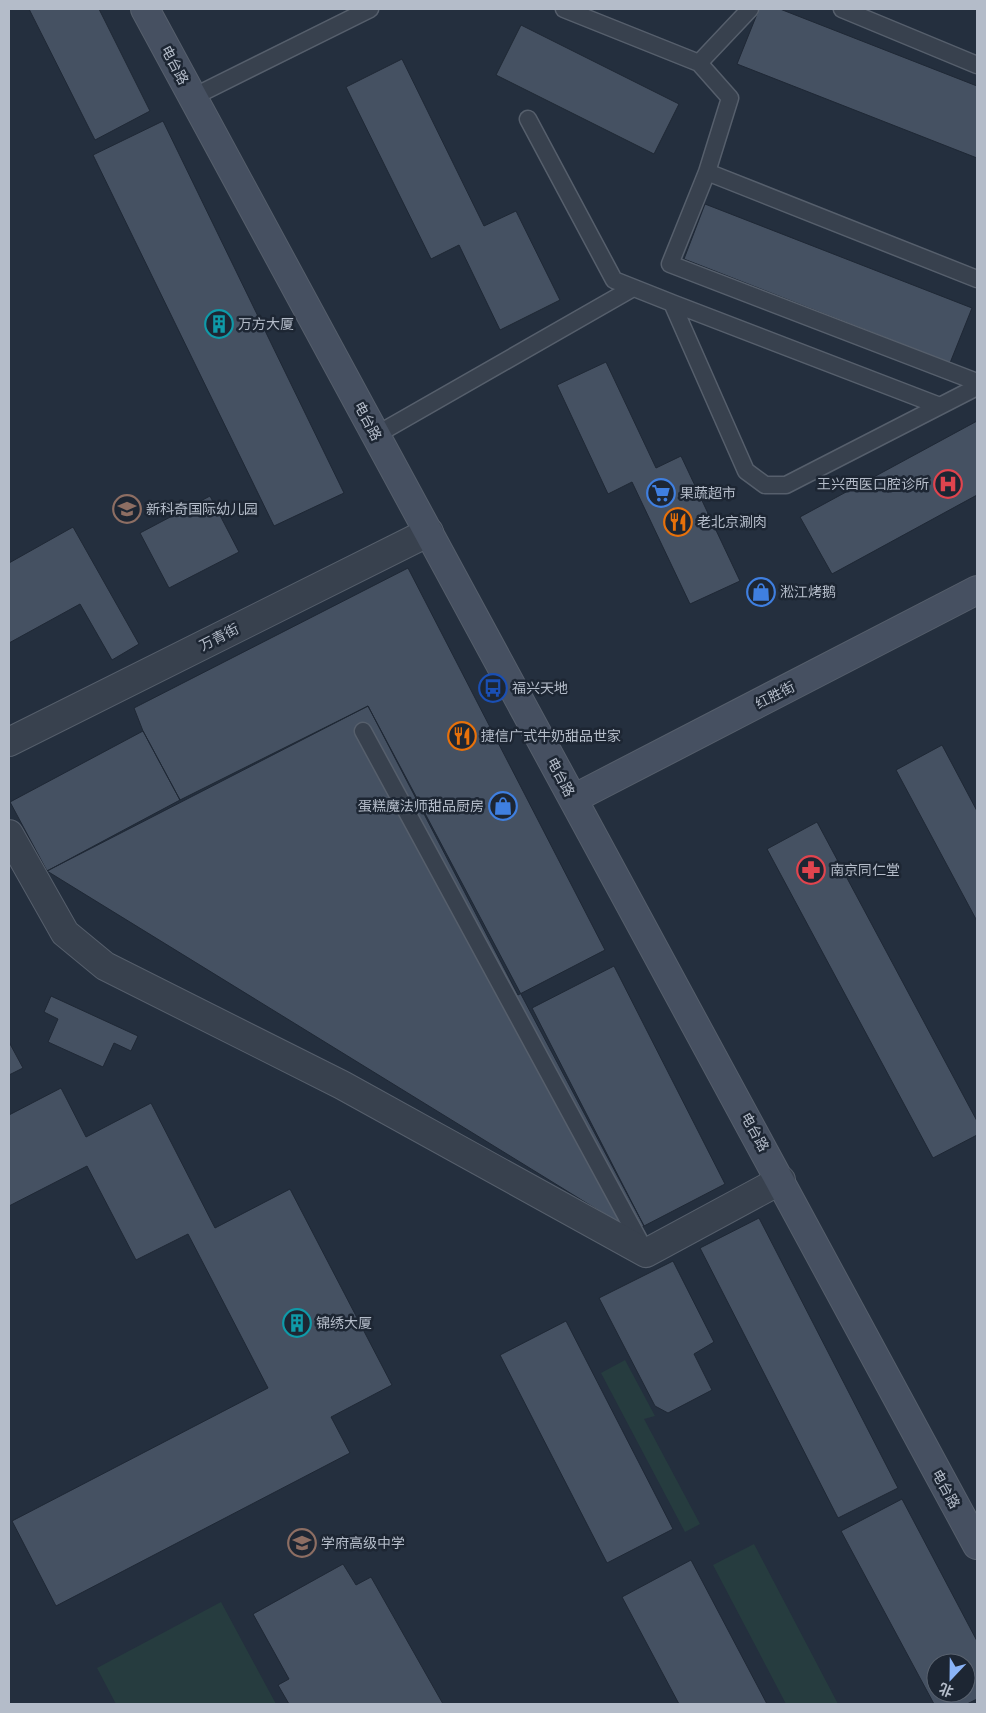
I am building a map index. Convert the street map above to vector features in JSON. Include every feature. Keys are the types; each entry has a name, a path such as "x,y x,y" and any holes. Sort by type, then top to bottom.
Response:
{"street":[{"name":"电台路","path":"145,9 781,1180 977,1545"},
{"name":"万青街","path":"9,742 429,532"},
{"name":"红胜街","path":"573,800 977,590"},
{"path":"9,834 65,933 105,966 342,1085 646,1253 781,1180"}],"lane":[{"path":"193,97 370,9"},
{"path":"564,9 699,63 730,98 707,172 670,264 977,382"},
{"path":"699,63 750,9"},
{"path":"842,9 977,64"},
{"path":"528,119 614,280 940,406"},
{"path":"707,172 977,278"},
{"path":"376,435 633,288"},
{"path":"672,303 746,471 765,485 786,485 977,387"},
{"path":"363,731 646,1253"}],"green space":[{"path":"625,1360 655,1416 644,1419 700,1524 685,1532 601,1373"},
{"path":"754,1544 838,1704 786,1704 713,1565"},
{"path":"221,1602 276,1704 116,1704 97,1668"}],"building":[{"path":"29,9 99,9 150,111 95,140"},
{"path":"759,9 780,9 977,86 977,158 737,64"},
{"path":"521,25 679,104 654,154 496,75"},
{"path":"402,59 484,226 516,211 560,300 500,330 459,245 431,259 346,87"},
{"name":"万方大厦","path":"163,121 344,493 274,526 93,155"},
{"path":"705,204 972,308 950,363 684,259"},
{"path":"606,362 656,468 681,456 740,581 690,604 632,482 608,494 557,385"},
{"path":"977,421 977,495 832,574 800,517"},
{"path":"210,496 239,552 169,588 140,533"},
{"path":"73,527 139,644 112,660 80,604 9,643 9,563"},
{"path":"408,568 605,950 518,995 368,706 180,800 143,731 134,708"},
{"path":"368,706 644,1226 632,1231 47,871"},
{"path":"143,731 180,800 47,871 10,802"},
{"path":"942,745 977,811 977,921 896,770"},
{"path":"817,822 977,1121 977,1135 933,1158 767,849"},
{"path":"614,966 725,1184 644,1226 532,1008"},
{"path":"51,996 138,1036 131,1051 114,1043 103,1067 48,1042 58,1019 44,1012"},
{"path":"9,1042 23,1068 9,1075"},
{"name":"锦绣大厦","path":"61,1088 86,1137 151,1103 215,1228 290,1189 392,1385 331,1417 350,1453 56,1606 12,1521 268,1388 188,1234 136,1260 87,1166 9,1206 9,1115"},
{"path":"759,1218 898,1488 838,1518 700,1248"},
{"path":"673,1261 714,1342 694,1354 712,1390 668,1413 655,1406 599,1298"},
{"path":"566,1321 673,1529 607,1563 500,1355"},
{"path":"902,1499 977,1641 977,1699 976,1653 926,1653 926,1689 841,1531"},
{"path":"691,1560 767,1704 679,1704 622,1597"},
{"path":"343,1564 356,1585 371,1577 443,1704 289,1704 278,1685 289,1679 253,1614"},
{"path":"933,1703 969,1703 967,1704"}],"place":[{"name":"万方大厦","path":"219,324"},
{"name":"王兴西医口腔诊所","path":"948,484"},
{"name":"果蔬超市","path":"661,493"},
{"name":"新科奇国际幼儿园","path":"127,509"},
{"name":"老北京涮肉","path":"678,522"},
{"name":"淞江烤鹅","path":"761,592"},
{"name":"福兴天地","path":"493,688"},
{"name":"捷信广式牛奶甜品世家","path":"462,736"},
{"name":"蛋糕魔法师甜品厨房","path":"503,806"},
{"name":"南京同仁堂","path":"811,870"},
{"name":"锦绣大厦","path":"297,1323"},
{"name":"学府高级中学","path":"302,1543"}]}
